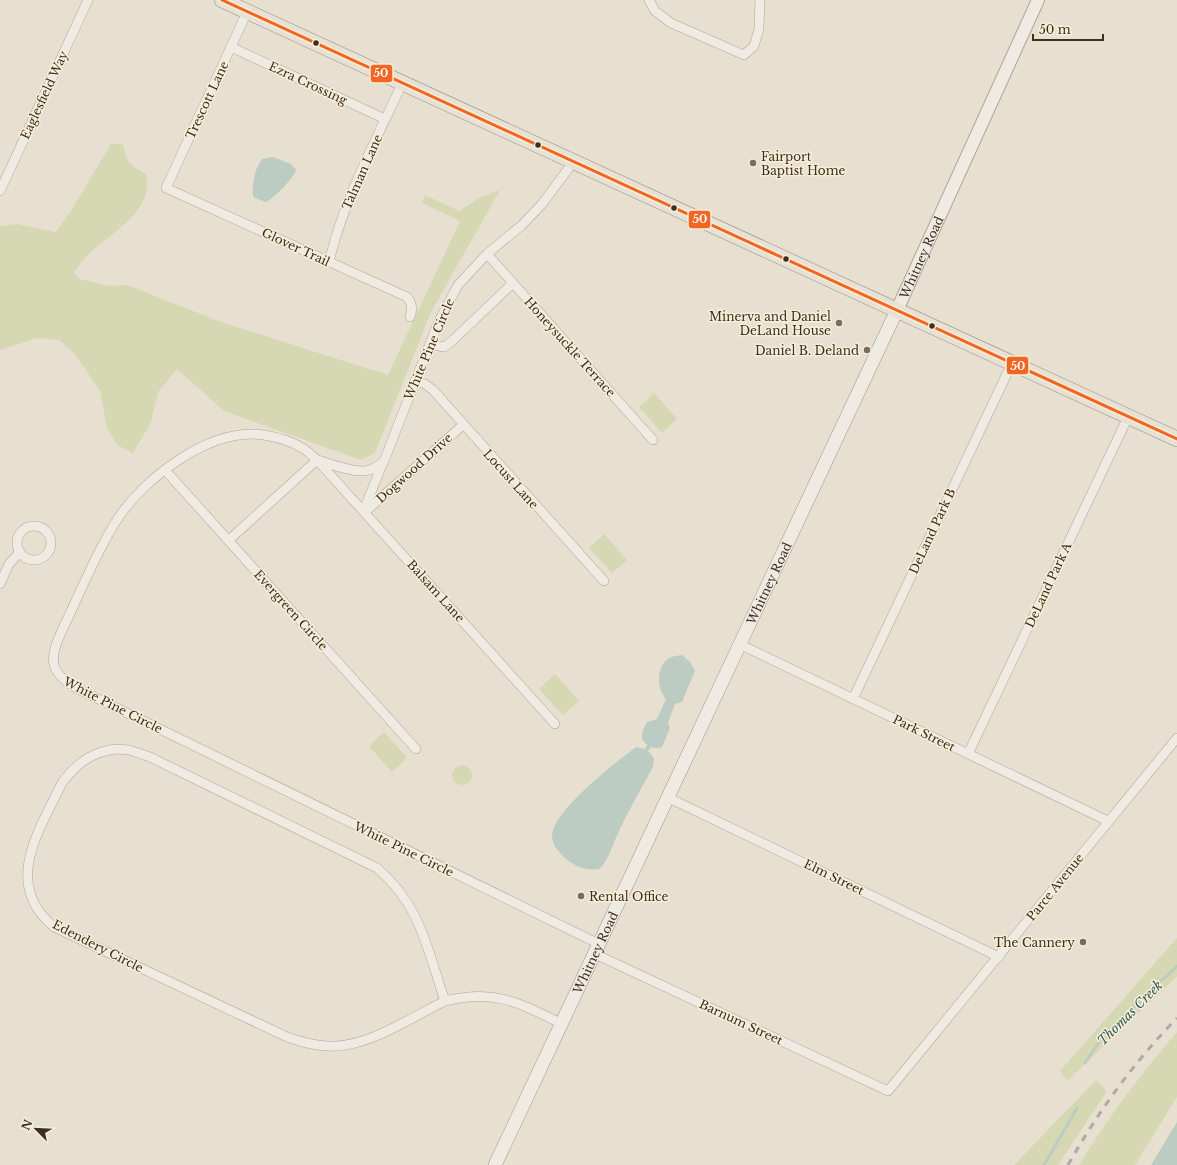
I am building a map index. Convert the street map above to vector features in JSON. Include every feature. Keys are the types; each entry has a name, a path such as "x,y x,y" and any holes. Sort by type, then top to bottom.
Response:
{"main road":[{"path":"222,0 1177,439"},
{"name":"Whitney Road","path":"495,1165 669,798 897,310"}],"street":[{"name":"Eaglesfield Way","path":"0,191 88,0"},
{"path":"649,0 655,11 671,23 744,55 754,46 756,40 759,29 761,9 760,0"},
{"name":"Whitney Road","path":"897,310 1038,0"},
{"name":"Trescott Lane","path":"166,188 247,12"},
{"name":"Ezra Crossing","path":"231,47 385,119"},
{"name":"Talman Lane","path":"329,262 337,230 346,205 402,84"},
{"name":"White Pine Circle","path":"365,511 415,381 448,301 458,285 487,254 522,225 542,204 574,161"},
{"name":"Glover Trail","path":"166,188 407,297 411,302 412,308 410,317"},
{"name":"Honeysuckle Terrace","path":"487,254 652,440"},
{"path":"430,344 444,347 513,283"},
{"name":"DeLand Park B","path":"853,699 1012,363"},
{"name":"Locust Lane","path":"415,381 425,384 433,390 604,582"},
{"name":"DeLand Park A","path":"968,754 1128,417"},
{"name":"Dogwood Drive","path":"365,511 463,425"},
{"name":"White Pine Circle","path":"384,461 372,469 356,471 317,460 304,449 290,442 273,436 254,434 228,438 205,445 188,453 165,470 127,506 105,541 55,648 53,663 56,671 61,679 78,689 597,949"},
{"path":"229,540 317,460"},
{"name":"Balsam Lane","path":"317,460 365,511 554,724"},
{"name":"Evergreen Circle","path":"165,470 416,749"},
{"path":"0,584 9,564 20,552"},
{"name":"Park Street","path":"740,645 1108,821"},
{"name":"Parce Avenue","path":"888,1091 1177,738"},
{"name":"Edendery Circle","path":"445,1001 412,907 394,884 377,868 140,753 129,750 107,750 95,754 78,764 62,783 29,855 27,876 30,893 40,913 54,927 299,1041 335,1046 359,1042 445,1001 473,996 497,997 522,1005 562,1024"},
{"name":"Elm Street","path":"669,798 999,957"},
{"name":"Barnum Street","path":"597,949 888,1091"}],"green space":[{"path":"111,144 123,144 127,159 132,165 146,174 147,187 144,198 130,219 88,255 74,272 79,279 110,286 127,285 221,322 388,375 460,221 422,203 425,195 459,211 479,198 500,190 431,312 375,453 361,460 224,411 177,369 158,392 151,422 133,453 117,445 107,428 100,391 75,354 59,340 37,338 0,350 0,226 17,224 56,232 71,211"},
{"path":"654,393 677,419 662,433 639,407"},
{"path":"604,534 627,560 612,573 589,548"},
{"path":"555,674 579,701 563,715 539,689"},
{"path":"384,732 407,758 392,772 369,746"},
{"path":"462,765 469,768 472,775 469,782 462,785 455,782 452,775 455,768"},
{"path":"1177,938 1177,976 1067,1081 1060,1071"},
{"path":"1177,1032 1177,1097 1135,1165 1079,1165 1125,1096"},
{"path":"1096,1080 1107,1091 1058,1165 1014,1165"}],"shaded area":[{"path":"273,157 291,164 296,170 283,188 266,202 253,197 253,182 255,172 262,159"},
{"path":"682,655 690,662 695,671 682,702 675,704 668,723 670,728 662,747 651,747 648,751 654,758 653,767 635,799 608,856 599,869 584,868 571,863 563,856 554,844 552,835 555,825 574,801 601,775 636,747 645,749 647,745 642,739 642,732 647,722 657,719 666,699 659,684 661,667 669,658"},
{"path":"1177,1122 1177,1165 1151,1165"}],"waterway":[{"name":"Thomas Creek","path":"1085,1063 1102,1038 1177,966"},
{"name":"Thomas Creek","path":"1044,1165 1077,1108"}],"railway":[{"path":"1068,1165 1104,1107 1118,1088 1146,1052 1177,1018"}],"transit line":[{"name":"50","path":"222,0 1177,439"}],"place":[{"name":"Fairport Baptist Home","path":"753,163"},
{"name":"Minerva and Daniel DeLand House","path":"839,323"},
{"name":"Daniel B. Deland","path":"867,350"},
{"name":"Rental Office","path":"581,896"},
{"name":"The Cannery","path":"1083,942"}]}
